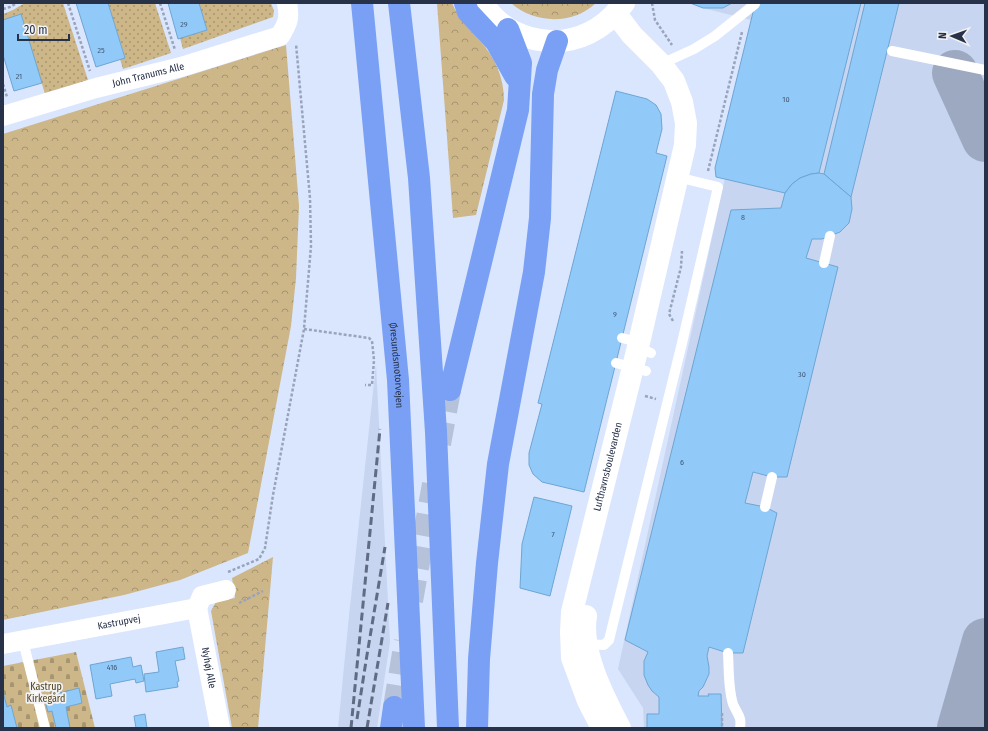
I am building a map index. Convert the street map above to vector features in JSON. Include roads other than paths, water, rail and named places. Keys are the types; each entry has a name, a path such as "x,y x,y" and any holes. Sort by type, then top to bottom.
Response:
{"highway":[{"name":"Øresundsmotorvejen","path":"362,3 398,380 414,728"},
{"path":"399,3 420,186 436,432 448,728"},
{"path":"465,3 468,12 496,42 519,84"},
{"path":"450,390 518,110 521,63 508,29"},
{"path":"477,728 479,659 487,563 498,464 534,272 540,218 543,94 547,70 557,41"},
{"path":"391,728 394,707"}],"street":[{"name":"John Tranums Alle","path":"3,116 96,88 181,67 292,33 287,3"},
{"path":"483,3 495,18 508,29 524,36 540,40 557,41 573,39 589,34 603,25 620,8"},
{"name":"Lufthavnsboulevarden","path":"602,728 572,658 579,643 585,618 634,354 685,145 686,123 682,102 674,81 661,64 632,35 620,8"},
{"name":"Lufthavnsboulevarden","path":"634,354 669,275 671,202"},
{"path":"197,608 202,596 226,590"},
{"name":"Kastrupvej","path":"3,644 197,608"},
{"name":"Nyhøj Alle","path":"197,608 220,728"},
{"name":"Lufthavnsboulevarden","path":"579,643 620,728"}],"lane":[{"path":"661,64 694,49 716,36 755,4"},
{"path":"892,51 985,70"},
{"path":"579,643 604,646 609,640 684,335 718,187 677,178"},
{"path":"824,263 830,236"},
{"path":"765,507 772,477"},
{"path":"23,640 45,728"},
{"path":"728,652 729,684 733,704 741,724 749,728"}],"tunnel":[{"path":"440,444 450,390"},
{"path":"412,601 433,484"},
{"path":"394,707 405,641"}],"railway":[{"path":"351,728 380,429"},
{"path":"357,719 385,547"},
{"path":"367,728 388,603"}],"park label":[{"name":"Kastrup Kirkegård","path":"46,692"}]}
